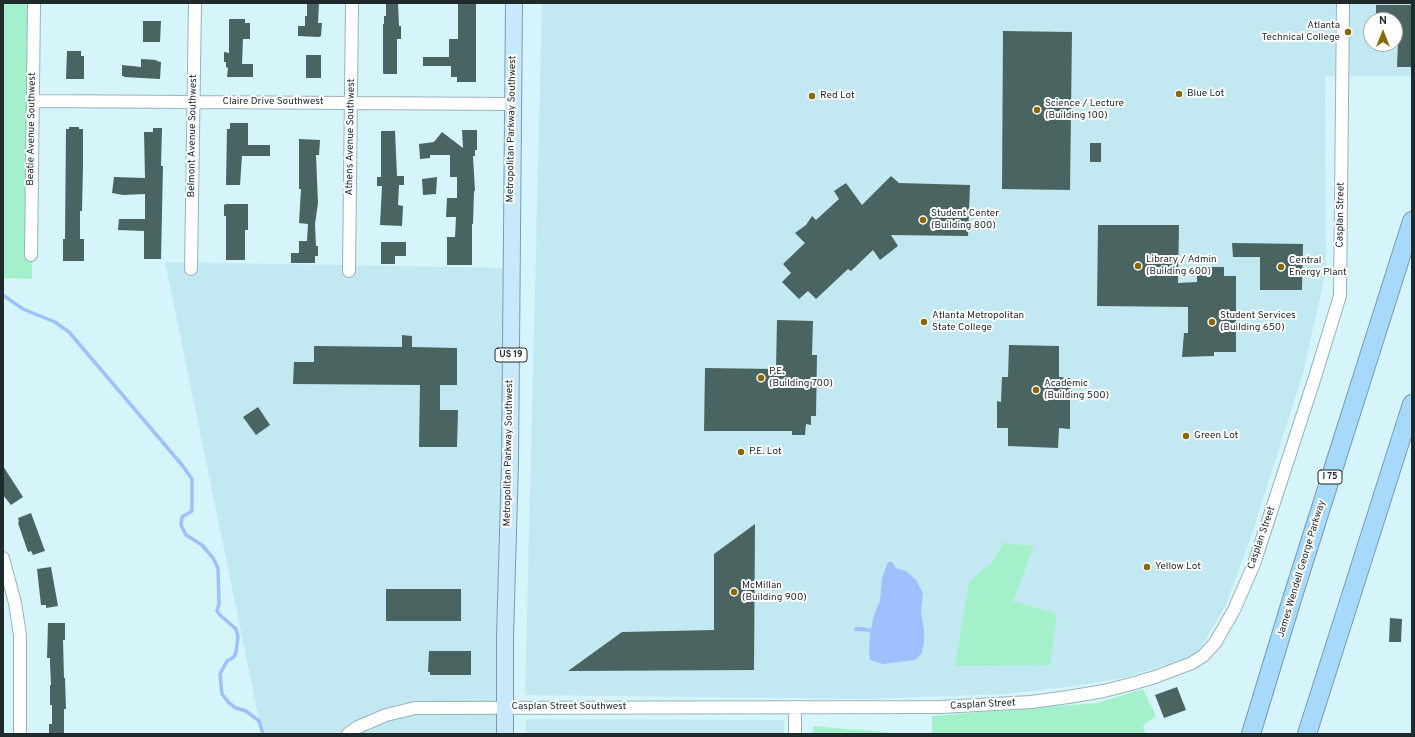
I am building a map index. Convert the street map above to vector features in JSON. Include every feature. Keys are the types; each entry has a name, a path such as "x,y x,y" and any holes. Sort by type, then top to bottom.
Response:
{"highway":[{"name":"James Wendell George Parkway","path":"1251,734 1292,599 1412,221"},
{"path":"1307,734 1412,404"}],"main road":[{"name":"Metropolitan Parkway Southwest","path":"505,734 510,454 514,3"}],"street":[{"name":"Beatie Avenue Southwest","path":"31,255 34,3"},
{"name":"Belmont Avenue Southwest","path":"191,269 195,3"},
{"name":"Athens Avenue Southwest","path":"349,271 352,3"},
{"name":"Casplan Street","path":"795,708 941,707 1031,702 1068,697 1104,691 1155,677 1192,663 1209,650 1234,610 1254,564 1340,296 1343,3"},
{"name":"Claire Drive Southwest","path":"33,101 512,104"},
{"path":"3,558 16,603 20,635 20,734"},
{"name":"Casplan Street Southwest","path":"348,734 358,727 386,715 415,708 795,708"},
{"path":"795,708 795,734"}],"shaded area":[{"name":"Atlanta Metropolitan State College","path":"542,3 1412,3 1412,76 1325,76 1326,271 1303,373 1251,537 1225,607 1198,652 1184,659 1124,678 1075,686 1007,694 868,699 525,695"},
{"path":"165,262 515,268 504,734 262,734"},
{"path":"526,719 784,720 784,734 526,734"}],"green space":[{"path":"3,3 36,3 32,279 3,278"},
{"path":"1003,543 1034,546 1013,601 1057,614 1050,665 955,666 969,582 994,560"},
{"path":"1143,689 1156,716 1143,725 1146,734 932,734 932,716 1097,703"},
{"path":"813,726 906,734 813,734"}],"water":[{"path":"888,562 892,562 896,568 906,571 916,580 923,593 921,612 924,641 922,653 915,660 883,664 870,660 870,632 854,631 855,627 871,629 874,615 880,601 882,578"}],"building":[{"path":"307,3 319,3 318,23 322,23 321,36 319,37 298,36 298,26 305,26"},
{"path":"386,3 398,3 401,39 397,39 397,74 383,73 383,24 384,16 386,16"},
{"path":"458,3 476,3 476,82 457,82 457,77 451,77 451,66 423,66 423,57 449,57 449,39 458,39"},
{"path":"1376,5 1412,5 1412,67 1397,67 1398,52 1403,52 1403,12 1376,12"},
{"path":"229,19 245,19 245,23 250,23 250,39 243,39 242,64 253,64 253,77 227,77 228,68 226,67 226,62 224,62 224,52 229,53"},
{"path":"143,21 161,21 160,42 143,42"},
{"name":"Science / Lecture (Building 100)","path":"1003,31 1072,32 1070,190 1002,189"},
{"path":"67,51 81,51 81,56 84,56 84,79 66,79"},
{"path":"306,55 321,55 321,78 306,78"},
{"path":"141,59 157,60 156,61 161,62 160,79 122,76 122,65 141,67"},
{"path":"230,123 248,123 248,145 270,145 270,156 242,156 240,185 226,185 227,129 230,129"},
{"path":"69,127 79,127 79,129 83,129 82,211 80,211 80,239 84,239 84,261 63,261 63,239 65,239 66,129 69,129"},
{"path":"153,128 162,128 161,166 163,166 161,259 144,259 144,231 118,230 119,219 145,219 145,194 123,195 112,193 114,177 145,178 144,132 153,132"},
{"path":"462,130 477,130 477,150 475,150 475,156 473,156 475,191 472,224 472,265 447,265 447,237 455,237 456,217 446,217 447,198 457,198 457,177 450,177 450,155 430,155 430,158 420,159 419,144 434,142 442,132 463,148"},
{"path":"381,131 395,131 397,176 404,176 404,185 399,185 398,205 403,206 402,226 380,225 382,186 377,186 377,177 381,177"},
{"path":"299,139 320,140 319,155 316,155 318,203 315,224 318,256 315,256 315,263 291,263 291,253 299,253 299,241 307,241 308,224 299,223 301,189 299,189"},
{"path":"1090,143 1101,143 1101,162 1090,162"},
{"path":"891,176 899,183 970,185 968,236 891,235 898,246 880,260 873,250 851,271 848,269 816,299 808,291 799,299 782,282 791,273 783,264 805,243 795,233 806,225 812,216 816,220 839,199 834,191 846,183 862,205"},
{"path":"437,177 436,194 423,195 422,179"},
{"path":"248,204 248,230 245,230 245,260 226,260 226,216 224,216 224,205"},
{"name":"Library / Admin (Building 600)","path":"1098,225 1179,225 1178,283 1197,282 1197,267 1224,267 1224,276 1236,276 1236,352 1214,352 1214,356 1182,357 1184,333 1188,333 1188,307 1097,306"},
{"path":"381,242 406,242 406,256 395,256 395,264 381,264"},
{"name":"Central Energy Plant","path":"1232,243 1303,244 1302,290 1260,290 1260,257 1233,257"},
{"name":"P.E. (Building 700)","path":"777,320 813,321 812,355 817,355 816,416 811,416 811,425 806,424 805,435 792,435 792,431 704,431 705,368 776,369"},
{"path":"402,335 412,336 412,347 457,348 457,385 440,385 440,410 458,410 457,447 419,447 420,385 293,384 294,362 314,362 314,346 402,347"},
{"name":"Academic (Building 500)","path":"1009,345 1059,346 1059,377 1070,378 1070,429 1059,428 1058,448 1008,446 1008,428 997,428 997,401 1001,402 1002,377 1008,377"},
{"path":"258,407 270,425 256,435 243,417"},
{"path":"3,466 23,497 11,505 3,495"},
{"path":"31,513 45,551 33,555 31,551 28,552 18,523 18,518"},
{"name":"McMillan (Building 900)","path":"755,524 754,670 568,671 622,632 714,630 714,554"},
{"path":"51,567 58,606 46,608 46,605 41,605 37,569"},
{"path":"386,589 461,589 461,621 386,621"},
{"path":"1390,618 1402,619 1401,642 1389,642"},
{"path":"48,623 65,623 65,640 63,640 66,709 64,709 64,733 61,734 49,734 49,724 52,724 52,705 50,705 50,658 47,658"},
{"path":"429,651 471,651 471,675 430,675 430,672 428,672"},
{"path":"1177,687 1186,710 1164,718 1155,695"}],"waterway":[{"path":"3,295 23,309 55,322 69,332 182,465 192,479 192,511 182,517 181,525 186,535 202,545 213,558 218,568 219,604 217,611 236,629 238,637 234,657 227,661 220,674 222,694 229,703 236,708 246,711 259,721 263,734"}],"place":[{"name":"Atlanta Technical College","path":"1348,32"},
{"name":"Blue Lot","path":"1179,94"},
{"name":"Red Lot","path":"812,96"},
{"name":"Science / Lecture (Building 100)","path":"1037,110"},
{"name":"Student Center (Building 800)","path":"923,220"},
{"name":"Library / Admin (Building 600)","path":"1138,266"},
{"name":"Central Energy Plant","path":"1281,267"},
{"name":"Atlanta Metropolitan State College","path":"924,322"},
{"name":"Student Services (Building 650)","path":"1212,322"},
{"name":"P.E. (Building 700)","path":"761,378"},
{"name":"Academic (Building 500)","path":"1036,390"},
{"name":"Green Lot","path":"1186,436"},
{"name":"P.E. Lot","path":"741,452"},
{"name":"Yellow Lot","path":"1147,567"},
{"name":"McMillan (Building 900)","path":"734,592"}]}
